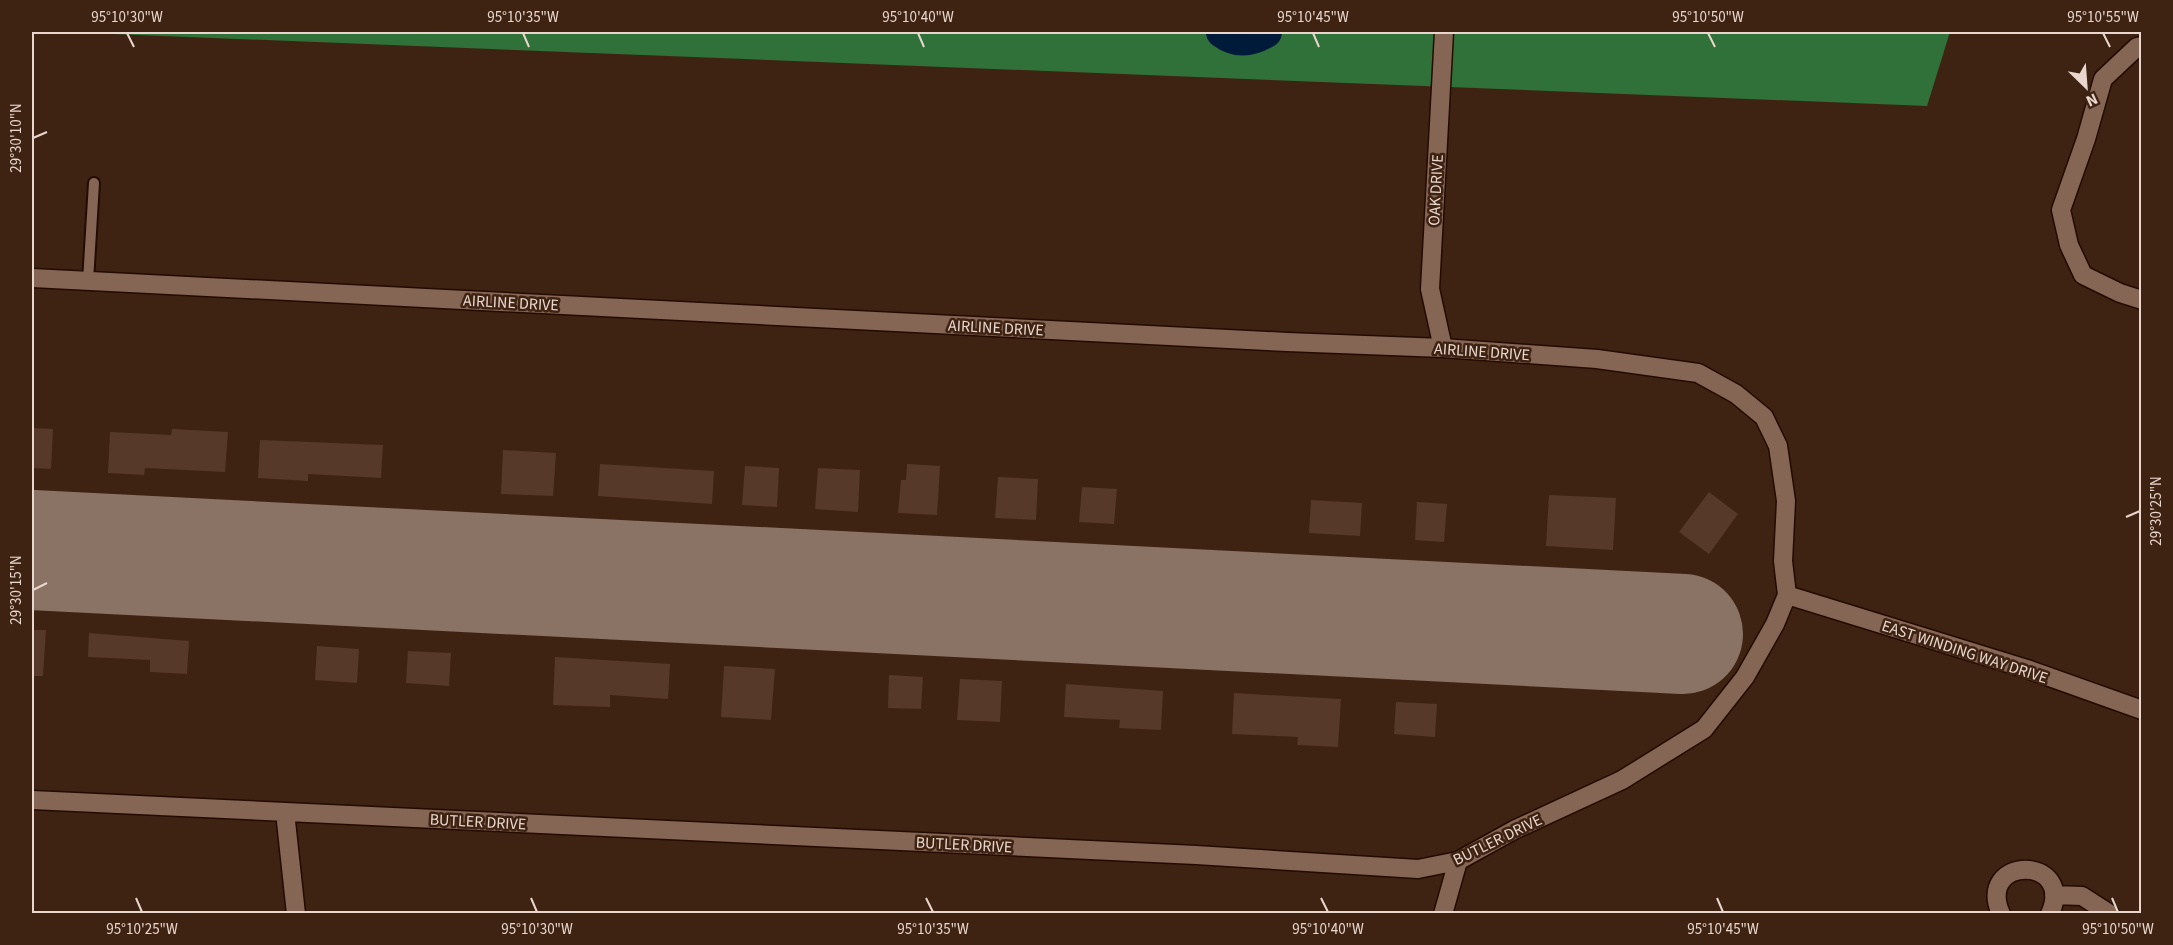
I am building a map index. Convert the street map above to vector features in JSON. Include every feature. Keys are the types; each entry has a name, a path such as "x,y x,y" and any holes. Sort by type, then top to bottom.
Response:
{"street":[{"name":"OAK DRIVE","path":"1443,348 1430,289 1444,32"},
{"path":"2142,46 2137,47 2103,79 2086,139 2061,210 2069,245 2083,275 2120,293 2142,300"},
{"name":"AIRLINE DRIVE","path":"32,278 1241,340 1443,348 1618,361 1698,373 1736,394 1764,417 1778,446 1786,501 1783,561 1787,596"},
{"name":"EAST WINDING WAY DRIVE","path":"1787,596 2027,669 2142,710"},
{"name":"BUTLER DRIVE","path":"32,800 1196,855 1418,869 1458,861 1514,830 1622,780 1704,729 1745,677 1775,624 1787,596"},
{"path":"285,812 296,914"},
{"path":"1443,914 1458,861"},
{"path":"2001,914 1997,905 1998,886 2004,878 2020,868 2030,868 2047,878 2055,895 2050,914"},
{"path":"2055,895 2082,896 2110,914"}],"lane":[{"path":"88,281 94,183"}],"green space":[{"path":"63,32 1950,32 1927,106"}],"building":[{"path":"32,428 53,429 51,469 32,468"},
{"path":"172,429 228,432 225,472 145,468 144,475 108,473 110,432 171,435"},
{"path":"260,440 383,445 381,478 308,474 308,481 258,478"},
{"path":"503,450 556,453 553,496 501,494"},
{"path":"600,464 714,471 712,504 598,496"},
{"path":"907,464 940,466 937,515 898,513 901,480 906,480"},
{"path":"745,466 779,468 777,507 742,505"},
{"path":"818,468 860,470 858,512 815,509"},
{"path":"998,477 1038,479 1036,520 995,518"},
{"path":"1082,487 1117,489 1114,524 1079,522"},
{"path":"1709,492 1738,514 1709,554 1679,532"},
{"path":"1549,495 1616,498 1613,550 1546,546"},
{"path":"1311,500 1362,503 1360,536 1309,533"},
{"path":"1417,502 1447,504 1444,542 1415,540"},
{"path":"32,630 46,630 43,676 32,676"},
{"path":"89,633 189,641 187,674 150,672 150,660 88,657"},
{"path":"317,646 359,649 357,683 315,680"},
{"path":"408,651 451,653 449,686 406,683"},
{"path":"555,657 670,664 668,699 610,695 610,707 553,705"},
{"path":"724,666 775,669 771,720 721,717"},
{"path":"889,675 923,677 921,709 888,708"},
{"path":"960,679 1002,681 1000,722 957,720"},
{"path":"1066,684 1163,691 1161,730 1119,728 1120,720 1064,717"},
{"path":"1234,693 1341,699 1338,747 1297,745 1298,737 1232,734"},
{"path":"1396,702 1437,704 1435,737 1394,734"}],"waterway":[{"path":"1222,32 1233,38 1244,40 1266,32"}],"runway":[{"path":"32,550 1683,634"}]}
